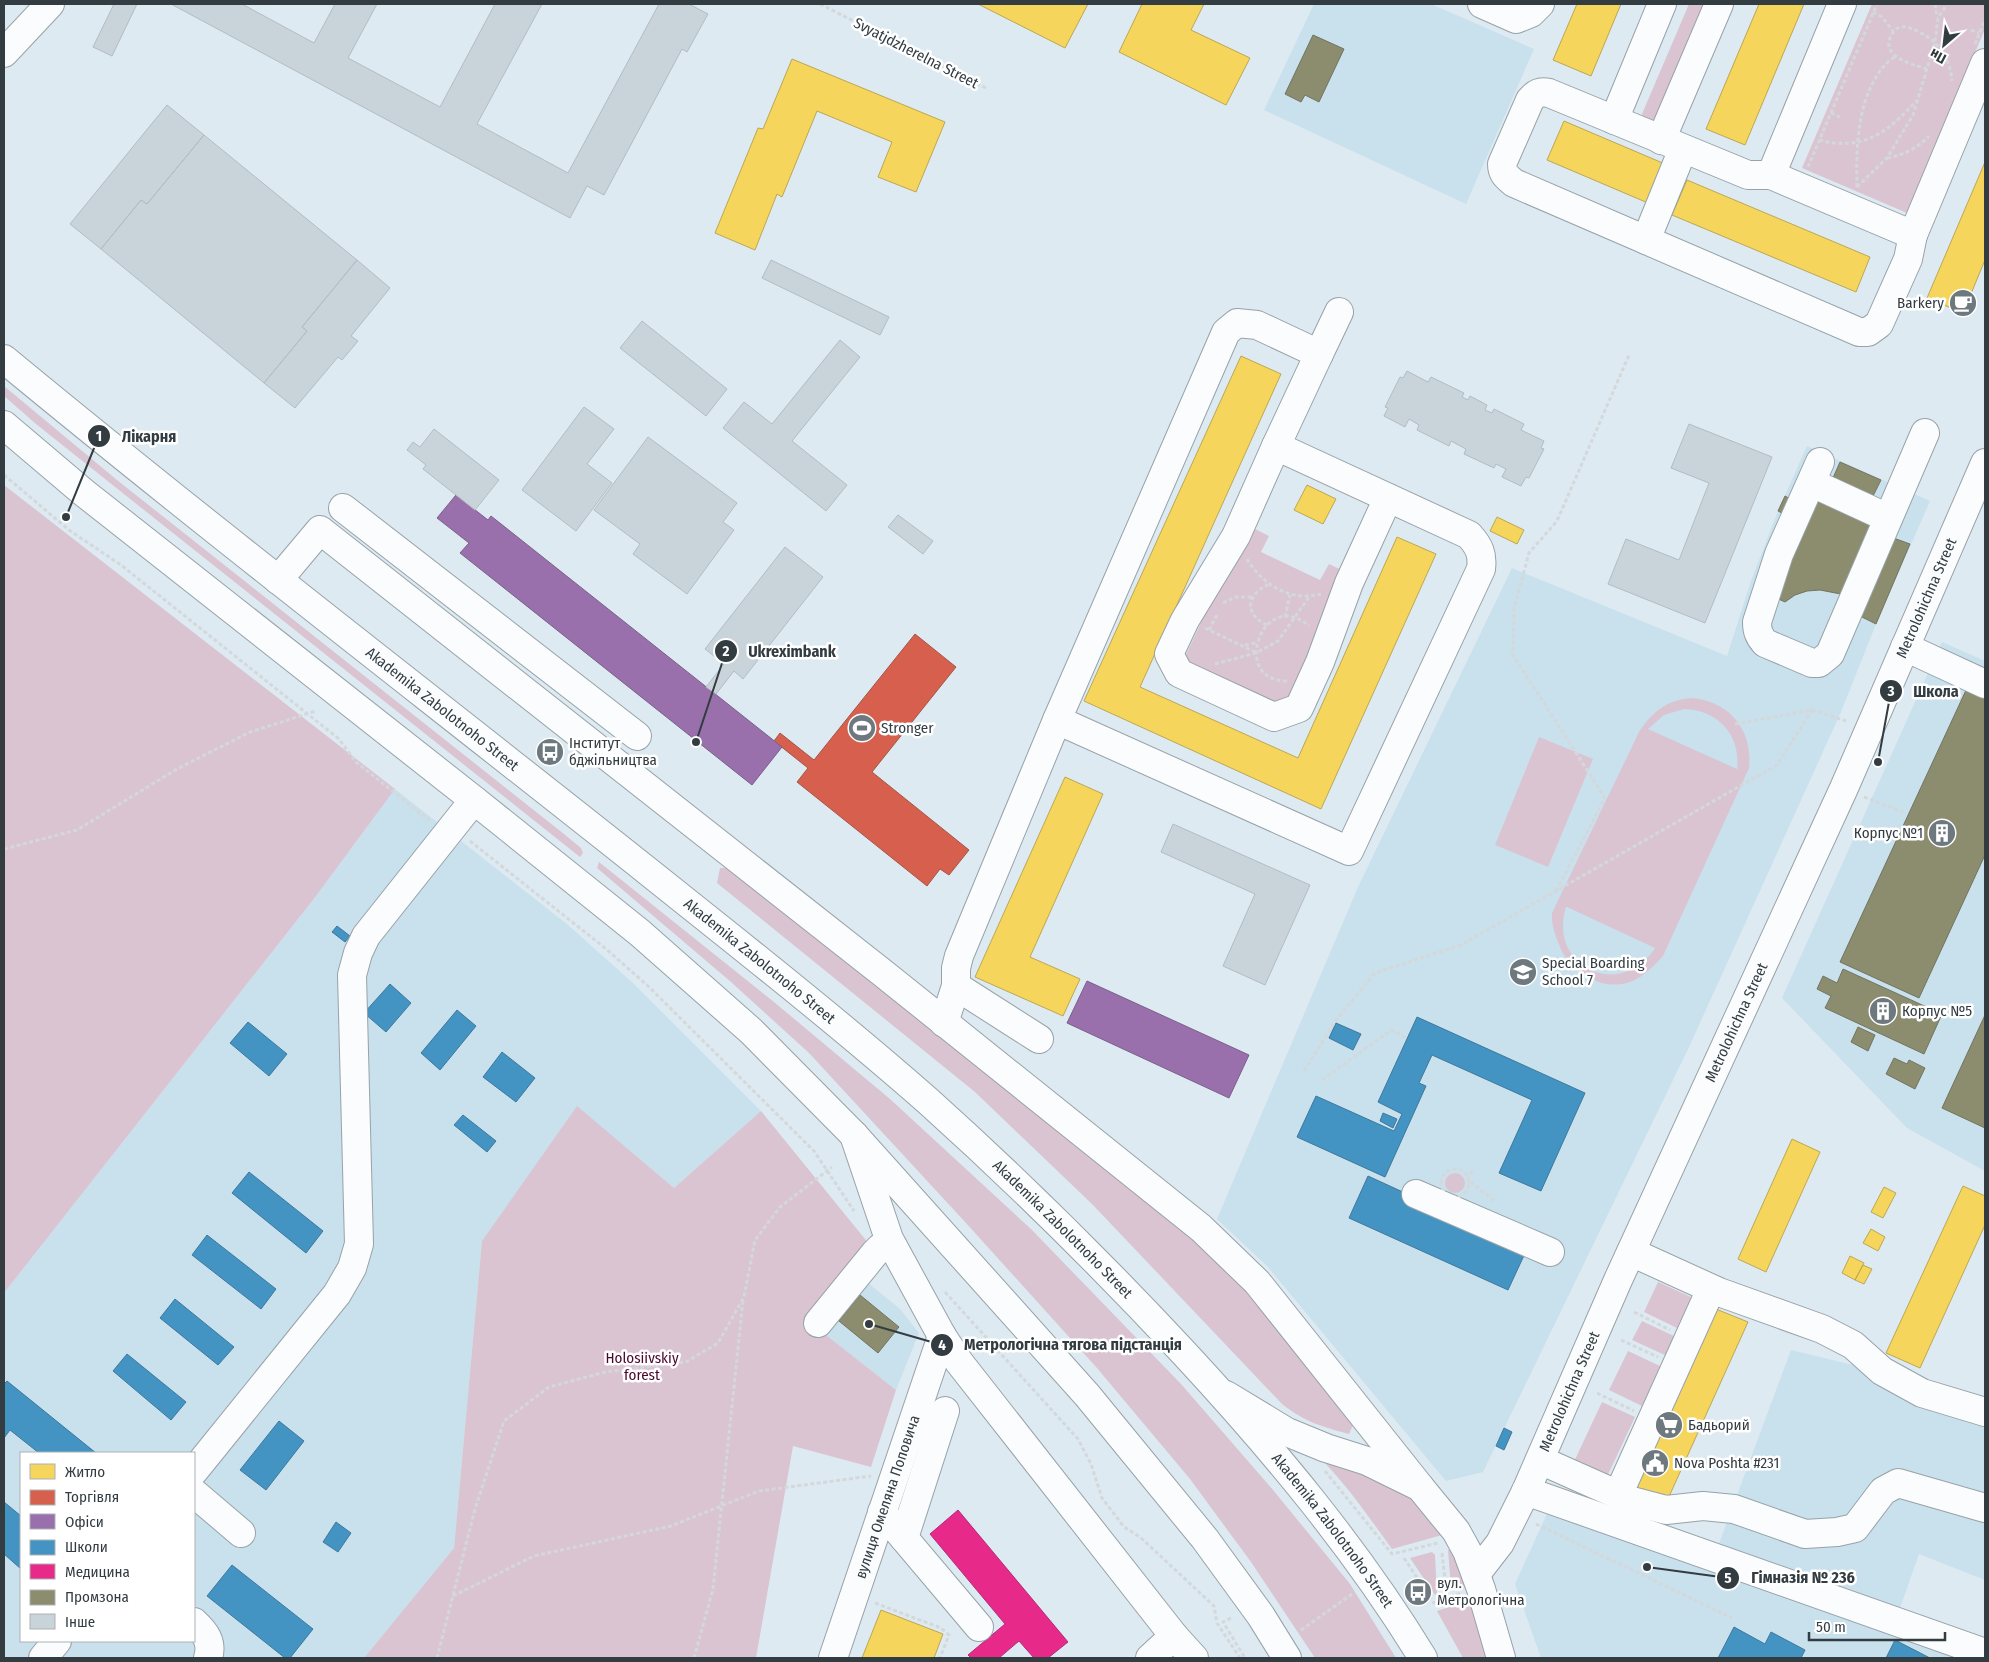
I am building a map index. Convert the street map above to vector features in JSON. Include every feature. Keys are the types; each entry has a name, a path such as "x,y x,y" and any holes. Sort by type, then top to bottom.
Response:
{"main road":[{"path":"4,53 50,4"},
{"path":"1482,4 1516,19 1531,13 1540,4"},
{"path":"1614,120 1662,4"},
{"path":"1646,240 1672,145 1720,4"},
{"path":"1771,175 1842,4"},
{"path":"1913,236 1771,175 1748,175 1541,91 1530,100 1502,164 1502,171 1506,177 1514,182 1859,332 1868,332 1879,324 1908,259 1913,236 1985,64"},
{"path":"1339,312 1276,446 1197,625 1169,654 1179,673 1274,717 1299,708 1316,672 1349,583 1388,498"},
{"path":"944,1023 956,986 956,968 959,956 1057,720 1226,332 1237,323 1257,325 1319,354"},
{"name":"Akademika Zabolotnoho Street","path":"4,359 278,580 521,770 838,1024 1005,1171 1114,1278 1218,1390 1326,1516 1398,1618 1423,1658"},
{"path":"1888,518 1816,472 1779,554 1757,622 1760,638 1765,643 1812,663 1819,663 1826,659 1830,654 1888,518 1924,433"},
{"path":"10,436 474,800 640,933 751,1031 854,1135 1087,1395 1205,1538 1262,1616 1287,1658"},
{"path":"1057,720 1349,851 1481,569 1482,558 1478,545 1469,535 1276,446"},
{"name":"Metrolohichna Street","path":"1471,1583 1500,1543 1526,1492 1631,1252 1844,788 1985,463"},
{"path":"343,508 637,736"},
{"path":"278,580 320,530 1201,1228 1257,1282 1420,1488 1456,1530 1471,1583 1501,1658"},
{"path":"1905,647 1985,684"},
{"path":"195,1470 337,1294 352,1268 359,1244 352,976 354,963 366,936 449,829 474,800"},
{"path":"956,986 1039,1039"},
{"path":"854,1135 889,1239 942,1336 959,1362 1174,1636 1194,1658"},
{"path":"1416,1194 1550,1252"},
{"path":"818,1323 880,1248 894,1247"},
{"path":"1631,1252 1711,1289 1822,1329 1853,1345 1882,1371 1922,1393 1985,1412"},
{"path":"1618,1495 1711,1289"},
{"name":"вулиця Омеляна Поповича","path":"833,1658 942,1336"},
{"path":"1218,1390 1287,1432 1304,1440 1330,1460 1367,1461 1420,1488"},
{"path":"904,1538 945,1411"},
{"path":"1330,1460 1358,1440 1363,1429 1364,1415"},
{"path":"1540,1460 1632,1501 1666,1510 1703,1506 1734,1509 1805,1534 1837,1532 1855,1528 1883,1492 1898,1483 1985,1508"},
{"path":"1526,1492 1985,1653"},
{"path":"195,1494 242,1533"},
{"path":"882,1512 979,1626"},
{"path":"195,1623 206,1632 209,1644 208,1658"},
{"path":"1150,1658 1174,1636"},
{"path":"43,1658 56,1642"}],"path":[{"name":"Svyatjdzherelna Street","path":"820,4 986,88"},
{"path":"1816,170 1808,167 1877,4"},
{"path":"1857,187 1886,158 1912,114 1928,69 1935,42 1938,18 1935,4"},
{"path":"1938,18 1947,4"},
{"path":"1873,12 1882,17 1894,31"},
{"path":"1928,69 1907,63 1889,49 1889,40 1894,31 1899,28 1911,28 1935,42 1944,52 1951,73 1953,87"},
{"path":"1971,30 1979,33"},
{"path":"1857,187 1858,143 1862,112 1872,84 1884,65 1896,56"},
{"path":"1819,140 1835,145 1858,143 1880,135 1899,120 1918,98"},
{"path":"1831,113 1840,116"},
{"path":"1886,158 1901,156 1921,144 1933,133"},
{"path":"1849,184 1865,191"},
{"path":"1556,892 1605,798 1513,654 1514,609 1530,553 1557,521 1629,355"},
{"path":"4,475 69,530 121,565 308,713 339,739 356,762 435,824 460,833 605,948 648,986 814,1151 858,1216"},
{"path":"1236,536 1240,548 1252,567 1268,585 1290,595 1310,597 1330,592 1349,583"},
{"path":"1266,625 1259,622 1253,615 1250,607 1258,589 1268,585"},
{"path":"1285,617 1290,595"},
{"path":"1253,597 1234,596 1223,602 1197,625 1256,653"},
{"path":"1210,664 1219,664 1256,653 1278,642 1310,597"},
{"path":"1312,628 1296,618 1285,617 1275,620 1266,625 1260,633 1256,642 1256,653 1258,662 1264,671 1272,677 1283,681 1294,681 1316,672"},
{"path":"1244,646 1256,642"},
{"path":"1304,1072 1336,1020 1375,973 1461,945 1776,764 1812,710"},
{"path":"1735,724 1812,710 1846,721"},
{"path":"4,849 77,830 185,765 250,732 316,711"},
{"path":"1867,798 1903,812"},
{"path":"1322,1080 1391,1030 1406,1038"},
{"path":"694,1658 713,1589 744,1297 755,1240 780,1208 832,1167"},
{"path":"1472,1171 1468,1180 1466,1191 1461,1195 1449,1196 1441,1186 1444,1174 1455,1169 1466,1174 1468,1180 1495,1202 1504,1206"},
{"path":"943,1290 1078,1439 1091,1464 1102,1498 1124,1527 1140,1538 1214,1606 1217,1623 1240,1658"},
{"path":"437,1658 475,1509 504,1421 549,1387 605,1372 686,1362 718,1343 744,1297"},
{"path":"1634,1312 1689,1338"},
{"path":"1621,1340 1677,1366"},
{"path":"1597,1392 1652,1420"},
{"path":"1330,1460 1392,1554 1440,1542 1447,1598"},
{"path":"454,1596 534,1556 670,1526 759,1491 875,1476"},
{"path":"1536,1524 1732,1618"},
{"path":"1404,1558 1434,1603 1447,1598 1471,1583"},
{"path":"1301,1630 1352,1594"},
{"path":"872,1612 875,1602 941,1628 949,1635 940,1658"},
{"path":"1231,1618 1223,1622 1245,1658"}],"shaded area":[{"path":"1314,4 1431,4 1534,49 1466,204 1264,110"},
{"name":"Special Boarding School 7","path":"1807,446 1930,501 1876,624 1841,712 1689,1047 1483,1472 1446,1481 1267,1266 1217,1219 1358,887 1512,568 1727,656 1751,581 1778,511"},
{"path":"1942,642 1985,661 1985,1171 1907,1128 1782,998"},
{"path":"395,789 568,925 633,983 761,1111 674,1188 577,1107 482,1241 454,1548 364,1658 4,1658 4,1293 316,896"},
{"path":"857,1274 900,1309 919,1333 896,1390 807,1320"},
{"path":"1791,1350 1985,1397 1985,1580 1919,1554 1900,1608 1985,1638 1985,1658 1541,1658 1515,1584 1556,1494 1717,1549"}],"green space":[{"path":"1689,4 1706,4 1657,120 1651,124 1644,121 1642,114"},
{"path":"1872,4 1985,4 1985,29 1907,213 1802,168"},
{"path":"4,386 117,480 564,834 581,848 583,853 580,857 36,424 4,396"},
{"path":"4,485 395,789 316,896 4,1293"},
{"path":"1247,525 1269,536 1261,552 1320,580 1329,564 1348,573 1282,711 1182,663"},
{"path":"1682,699 1705,700 1728,711 1743,730 1747,741 1749,768 1663,956 1653,967 1633,981 1623,984 1603,983 1593,980 1576,969 1563,953 1552,923 1552,913 1639,732 1661,708","holes":["1684,709 1696,710 1707,714 1717,719 1725,727 1735,745 1737,769 1648,729 1664,715","1567,907 1655,948 1641,964 1624,972 1607,974 1591,970 1577,960 1567,946 1563,928"]},
{"path":"1539,737 1593,759 1548,867 1495,845"},
{"path":"599,862 774,1002 890,1099 1031,1229 1181,1384 1273,1490 1350,1584 1396,1658 1315,1658 1251,1562 1190,1479 1097,1368 809,1053 731,982 597,868"},
{"path":"737,867 1193,1231 1259,1301 1354,1423 1349,1434 1314,1423 1299,1416 1282,1404 1093,1205 975,1092 717,883 720,868"},
{"name":"Holosiivskiy forest","path":"577,1106 674,1188 761,1111 869,1244 807,1320 896,1390 871,1467 793,1446 756,1658 364,1658 454,1548 482,1241"},
{"path":"1455,1173 1462,1176 1465,1183 1462,1190 1455,1193 1448,1190 1445,1183 1448,1176"},
{"path":"1658,1282 1691,1297 1677,1328 1644,1312"},
{"path":"1642,1321 1676,1337 1667,1356 1632,1340"},
{"path":"1628,1351 1660,1366 1642,1406 1609,1390"},
{"path":"1602,1402 1635,1417 1605,1481 1572,1466"},
{"path":"1315,1453 1409,1493 1442,1535 1392,1549 1346,1487"},
{"path":"1451,1549 1467,1587 1454,1590 1451,1587 1448,1550"},
{"path":"1432,1552 1435,1555 1437,1594 1435,1595 1410,1558"},
{"path":"1471,1600 1488,1658 1463,1658 1437,1611"}],"building: Житло":[{"path":"978,4 1088,4 1065,48"},
{"path":"1142,4 1204,4 1191,30 1250,58 1226,105 1119,52"},
{"path":"1577,4 1621,4 1591,76 1553,60"},
{"path":"1759,4 1804,4 1745,145 1706,129"},
{"path":"792,59 945,122 916,192 878,177 892,142 817,111 782,197 777,194 755,250 715,233 758,128 763,129"},
{"path":"1564,121 1665,164 1648,203 1547,160"},
{"path":"1985,162 1985,260 1963,313 1927,298"},
{"path":"1687,180 1870,257 1856,292 1672,215"},
{"path":"1241,356 1281,374 1140,687 1298,758 1397,537 1436,554 1321,809 1084,701"},
{"path":"1307,485 1336,499 1323,524 1294,510"},
{"path":"1497,517 1524,530 1517,544 1490,531"},
{"path":"1065,777 1103,794 1030,957 1080,979 1063,1016 975,977"},
{"path":"1792,1139 1820,1152 1766,1272 1738,1259"},
{"path":"1963,1186 1985,1196 1985,1225 1920,1368 1886,1353"},
{"path":"1884,1187 1896,1193 1883,1218 1871,1212"},
{"path":"1871,1229 1885,1237 1878,1251 1863,1243"},
{"path":"1850,1256 1864,1263 1855,1280 1842,1273"},
{"path":"1863,1265 1872,1269 1864,1284 1855,1280"},
{"path":"1716,1309 1748,1322 1667,1501 1635,1487"},
{"path":"881,1610 943,1634 934,1658 862,1658"}],"building: Торгівля":[{"path":"915,634 956,667 872,772 969,850 949,875 940,869 927,886 797,782 808,768 774,741 780,733 814,760"}],"building: Офіси":[{"path":"456,495 488,520 491,516 782,747 752,785 460,553 469,543 437,518"},
{"path":"1087,981 1249,1055 1229,1098 1067,1023"}],"building: Школи":[{"path":"337,926 350,936 345,942 332,932"},
{"path":"390,984 411,1003 386,1032 364,1013"},
{"path":"457,1010 476,1026 440,1070 421,1053"},
{"path":"1417,1017 1585,1093 1541,1191 1499,1173 1532,1100 1432,1055 1419,1083 1426,1086 1385,1177 1297,1137 1316,1096 1394,1131 1402,1114 1378,1102"},
{"path":"248,1022 287,1054 269,1076 230,1043"},
{"path":"1336,1023 1361,1034 1353,1050 1329,1038"},
{"path":"502,1052 535,1078 516,1102 483,1077"},
{"path":"1383,1113 1397,1119 1393,1128 1380,1121"},
{"path":"463,1115 496,1141 487,1152 454,1125"},
{"path":"249,1172 323,1231 306,1253 232,1193"},
{"path":"1368,1176 1527,1249 1508,1290 1349,1218"},
{"path":"207,1235 276,1289 261,1309 192,1255"},
{"path":"175,1299 234,1347 218,1365 160,1318"},
{"path":"127,1354 186,1402 171,1420 113,1371"},
{"path":"7,1381 95,1452 38,1452 10,1430 4,1438 4,1384"},
{"path":"279,1421 304,1441 266,1490 240,1470"},
{"path":"1504,1428 1512,1432 1504,1450 1496,1446"},
{"path":"4,1502 20,1515 20,1568 4,1554"},
{"path":"336,1522 351,1533 338,1552 323,1542"},
{"path":"232,1565 313,1629 290,1658 285,1658 207,1596"},
{"path":"1734,1627 1765,1644 1771,1632 1805,1650 1801,1658 1718,1658"},
{"path":"1895,1640 1930,1658 1886,1658"}],"building: Медицина":[{"path":"958,1510 1068,1642 1048,1658 1034,1658 1019,1641 999,1658 971,1658 968,1655 1005,1624 930,1534"}],"building: Промзона":[{"path":"1313,35 1344,49 1319,102 1305,95 1301,102 1285,94"},
{"path":"1840,462 1881,480 1873,496 1833,478"},
{"path":"1785,496 1792,500 1786,515 1778,511"},
{"path":"1814,500 1875,526 1846,595 1820,590 1807,591 1795,595 1785,602 1772,596"},
{"path":"1888,536 1910,544 1876,624 1854,613"},
{"name":"Корпус №1","path":"1967,688 1985,696 1985,855 1919,998 1840,962"},
{"name":"Корпус №5","path":"1843,969 1942,1014 1924,1054 1825,1008 1831,996 1817,989 1823,976 1837,983"},
{"path":"1985,1015 1985,1128 1942,1108"},
{"path":"1858,1027 1875,1035 1868,1051 1851,1042"},
{"path":"1894,1058 1907,1064 1909,1060 1925,1068 1915,1089 1886,1074"},
{"path":"860,1295 899,1327 878,1353 839,1321"}],"building: Інше":[{"path":"114,4 137,4 112,56 93,47"},
{"path":"171,4 242,4 314,43 335,4 377,4 348,58 440,107 495,4 542,4 477,124 568,173 659,4 689,4 708,14 687,52 682,49 604,195 587,186 570,218"},
{"path":"167,105 204,135 147,204 141,200 101,249 70,224"},
{"path":"204,135 357,260 302,327 307,331 264,383 101,249 141,200 147,204"},
{"path":"357,260 390,288 351,336 358,341 342,360 338,357 295,408 264,383 307,331 302,327"},
{"path":"771,260 889,317 880,335 762,278"},
{"path":"642,321 727,389 706,416 620,348"},
{"path":"840,340 860,357 792,441 847,485 826,511 723,428 744,402 772,424"},
{"path":"1407,371 1428,382 1431,377 1464,393 1462,397 1468,400 1470,396 1487,405 1485,410 1492,413 1494,409 1524,424 1521,430 1544,441 1541,448 1544,449 1529,478 1526,477 1521,486 1502,477 1506,469 1496,464 1494,468 1464,454 1466,449 1451,441 1449,446 1417,430 1419,425 1409,419 1405,427 1384,416 1388,408 1385,407 1400,377 1403,378"},
{"path":"584,407 614,429 587,464 612,483 576,531 522,490"},
{"path":"1689,424 1772,457 1705,623 1608,584 1626,539 1679,560 1709,483 1671,468"},
{"path":"434,429 499,480 475,510 423,469 426,465 407,450 413,442 420,447"},
{"path":"648,437 737,503 723,522 734,530 687,594 633,554 640,544 594,510"},
{"path":"898,515 933,541 923,554 888,527"},
{"path":"785,547 823,577 743,679 734,671 716,694 706,687 724,664 705,649"},
{"path":"1173,824 1310,885 1265,985 1223,966 1255,894 1161,852"}],"place":[{"name":"Barkery","path":"1963,303"},
{"name":"Лікарня","path":"66,517"},
{"name":"Stronger","path":"862,728"},
{"name":"Ukreximbank","path":"696,742"},
{"name":"Інститут бджільництва","path":"550,752"},
{"name":"Школа","path":"1878,762"},
{"name":"Корпус №1","path":"1942,833"},
{"name":"Special Boarding School 7","path":"1523,972"},
{"name":"Корпус №5","path":"1883,1011"},
{"name":"Метрологічна тягова підстанція","path":"869,1324"},
{"name":"Бадьорий","path":"1669,1425"},
{"name":"Nova Poshta #231","path":"1655,1463"},
{"name":"Гімназія № 236","path":"1647,1567"},
{"name":"вул. Метрологічна","path":"1418,1592"}]}
